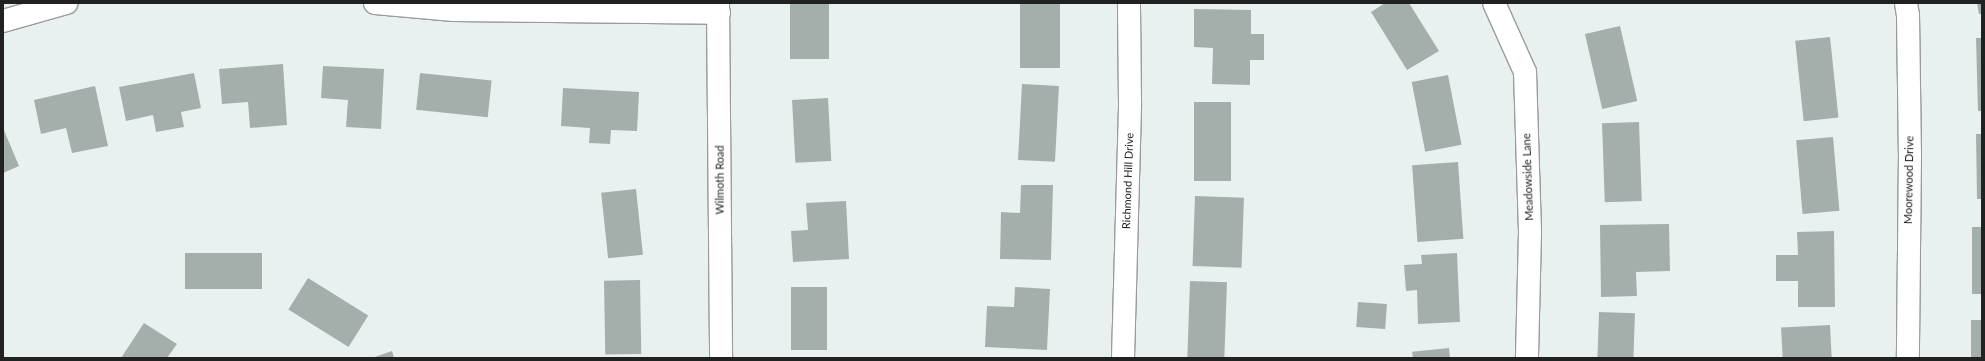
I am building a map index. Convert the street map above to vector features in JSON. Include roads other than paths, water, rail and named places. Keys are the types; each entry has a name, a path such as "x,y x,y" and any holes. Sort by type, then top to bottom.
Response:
{"street":[{"path":"3,21 66,3"},
{"path":"375,3 454,10 718,8"},
{"name":"Richmond Hill Drive","path":"1123,358 1130,103 1129,3"},
{"name":"Meadowside Lane","path":"1494,3 1525,72 1530,233 1527,358"},
{"name":"Moorewood Drive","path":"1906,3 1908,14 1910,154 1908,358"},
{"name":"Wilmoth Road","path":"718,8 721,358"}]}
